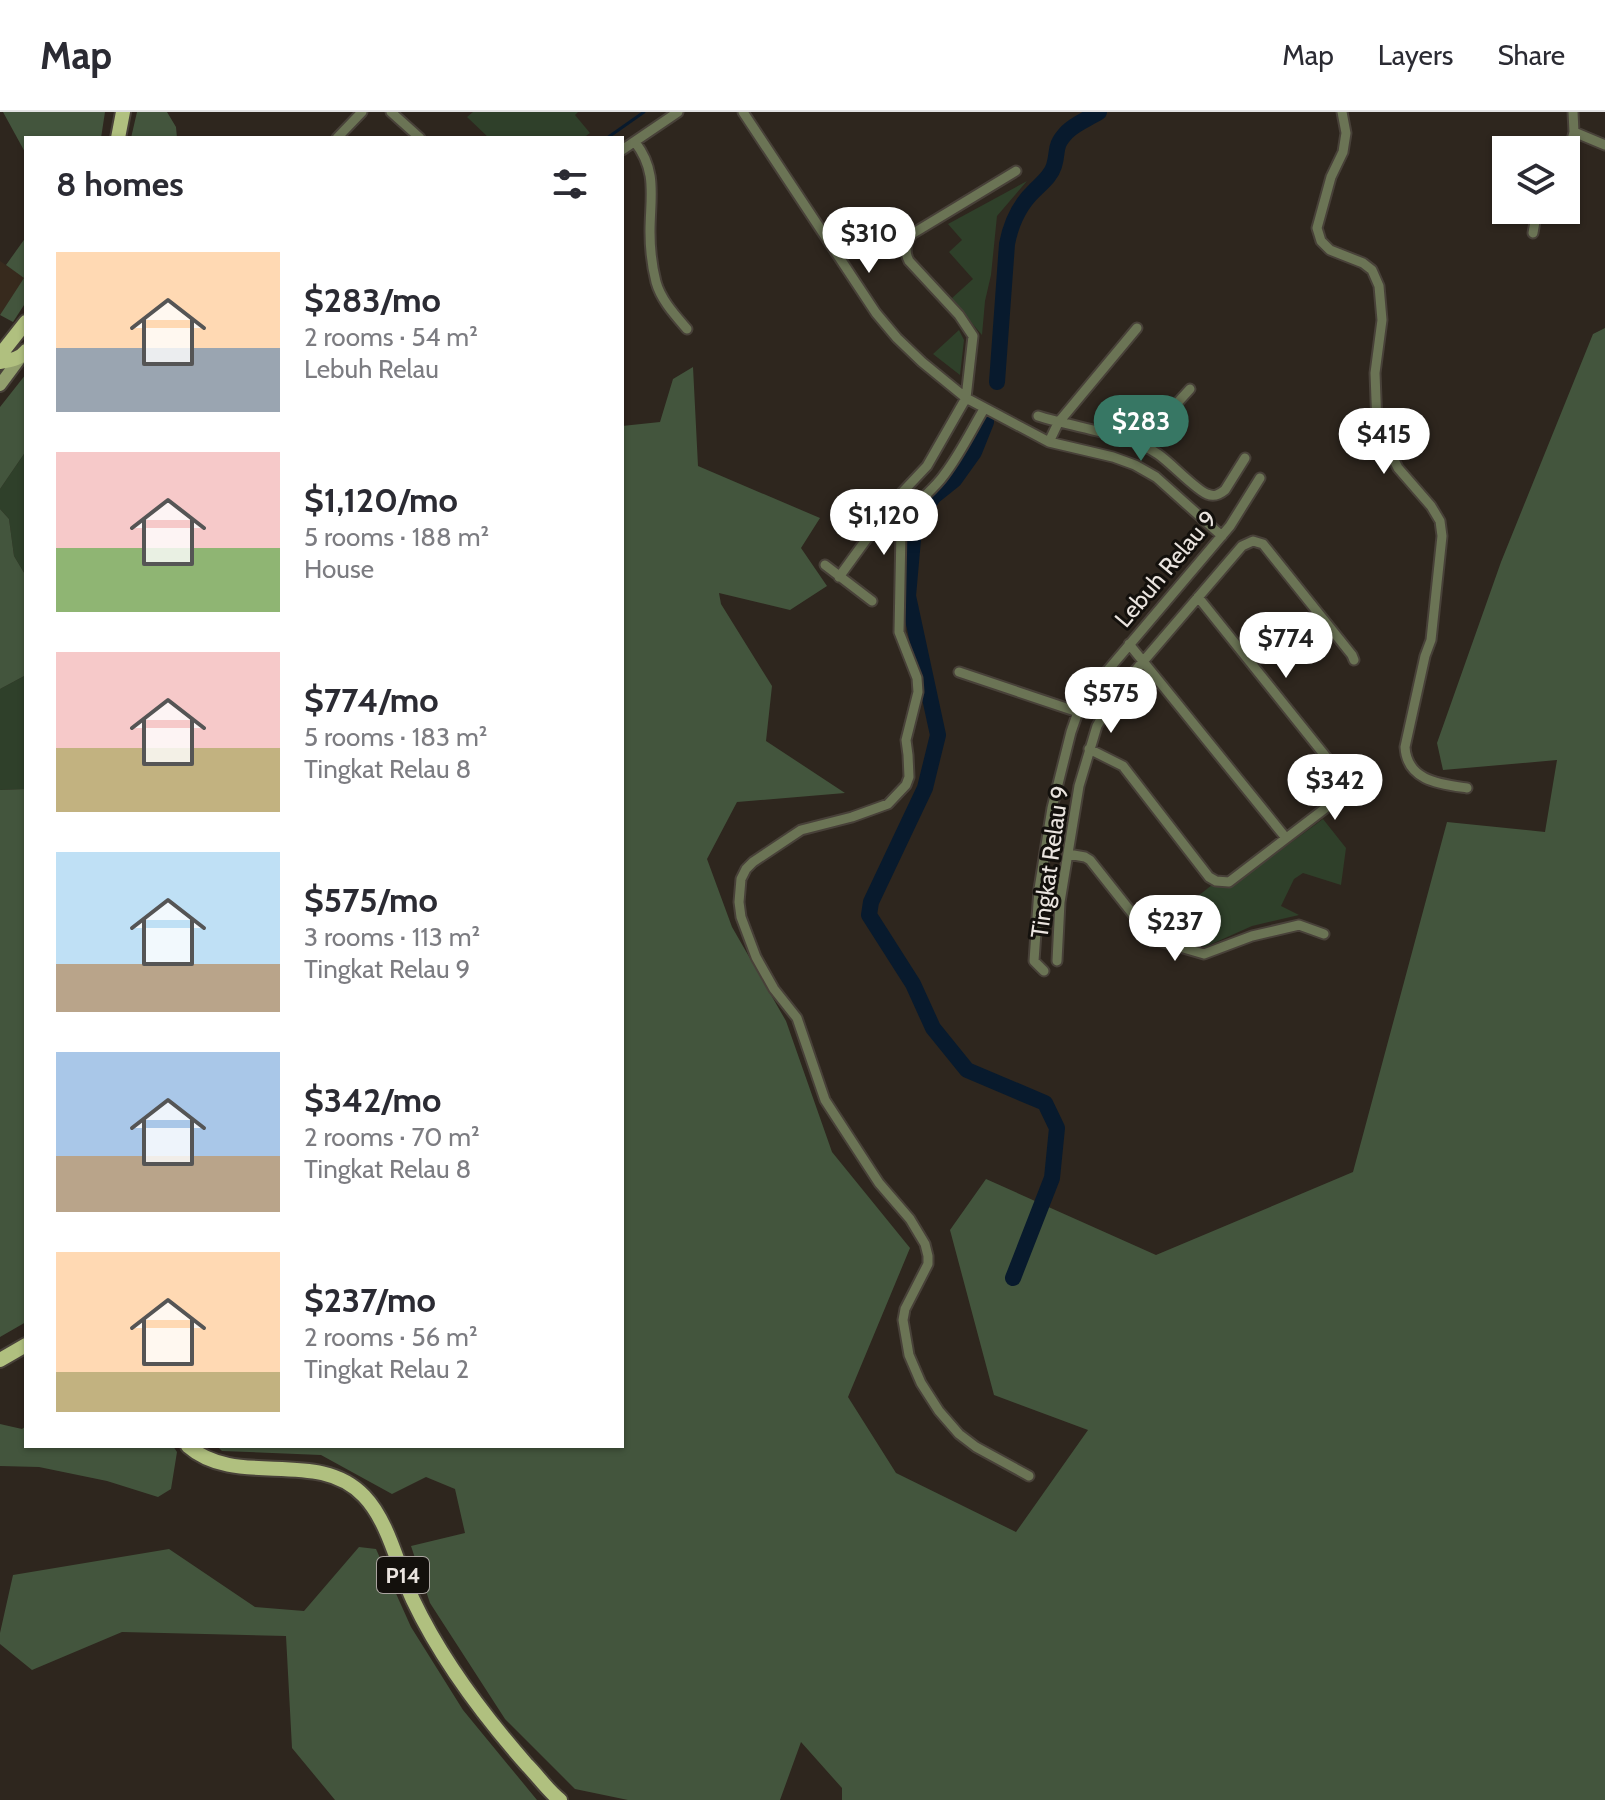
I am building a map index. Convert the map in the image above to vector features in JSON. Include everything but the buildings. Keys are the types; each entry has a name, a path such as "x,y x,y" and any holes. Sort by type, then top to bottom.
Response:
{"main road":[{"path":"118,136 123,112"},
{"path":"0,340 23,326"},
{"path":"0,355 23,326"},
{"path":"0,362 24,353"},
{"path":"0,385 24,353"},
{"path":"0,1360 24,1346"},
{"name":"P14","path":"190,1448 198,1455 230,1466 314,1472 333,1477 355,1487 367,1498 386,1534 413,1600 463,1686 560,1800"}],"street":[{"path":"339,136 362,112"},
{"path":"391,112 418,136"},
{"path":"624,149 678,112"},
{"path":"743,112 876,313 922,362 966,398 1049,442 1113,457 1156,477 1222,536"},
{"path":"1342,112 1346,133 1343,152 1331,177 1317,228 1321,241 1330,250 1363,263 1372,270 1379,286 1382,320 1375,373 1377,426 1398,468 1436,514 1442,536 1431,640 1405,747 1406,759 1423,777 1437,784 1467,788"},
{"path":"1572,113 1573,136"},
{"path":"1574,132 1605,145"},
{"path":"635,142 651,173 650,233 656,283 665,301 687,329"},
{"path":"839,577 895,500 927,466 966,398 973,336 959,315 909,261 907,240 1016,171"},
{"path":"1533,233 1535,224"},
{"path":"1049,442 1058,423 1137,328"},
{"path":"1140,444 1190,389"},
{"path":"984,409 954,462 910,511 901,530 899,632 917,678 918,692 906,740 909,766 906,785 888,804 801,830 753,862 741,879 739,902 741,917 756,957 774,989 797,1018 825,1100 879,1183 910,1219 925,1244 928,1264 905,1309 903,1320 909,1355 921,1383 959,1434 976,1447 1029,1476"},
{"name":"Lebuh Relau 9","path":"1038,416 1140,444 1166,460 1205,494 1215,495 1225,490 1245,458"},
{"name":"Lebuh Relau 9","path":"1044,971 1034,961 1039,889 1052,808 1078,712 1097,683 1222,536 1260,478"},
{"name":"Tingkat Relau 9","path":"1057,961 1060,902 1079,786 1097,726 1117,692 1242,546 1253,541 1263,544 1354,660"},
{"path":"825,565 872,601"},
{"path":"1089,749 1123,766 1209,877 1216,881 1229,882 1340,797 1344,782 1339,773 1198,597"},
{"path":"1129,644 1286,838"},
{"path":"959,672 1078,712"},
{"path":"1068,854 1090,860 1156,940 1204,954 1252,936 1299,925 1324,934"}],"shaded area":[{"path":"0,261 24,279 0,315"}],"green space":[{"path":"3,112 105,112 101,136 24,136 24,150"},
{"path":"137,112 167,112 176,127 177,136 131,136"},
{"path":"473,112 578,112 575,115 590,133 586,136 487,136 467,117"},
{"path":"1027,181 997,216 982,335 951,299 973,279 949,252 962,240 948,224"},
{"path":"24,240 24,278 6,265"},
{"path":"24,278 24,305 13,322 0,315"},
{"path":"1605,328 1605,1800 842,1800 842,1788 801,1742 780,1800 628,1800 575,1789 505,1719 430,1603 411,1546 465,1533 455,1489 426,1477 392,1494 321,1455 222,1451 219,1448 624,1448 624,426 660,422 673,379 693,367 698,466 820,518 801,548 827,586 790,610 719,593 721,604 772,686 766,741 845,793 737,802 707,859 732,927 786,1021 832,1152 910,1248 848,1397 896,1473 1016,1532 1088,1430 994,1395 950,1230 986,1179 1156,1255 1353,1172 1447,822 1545,832 1557,760 1443,770 1437,743 1501,562 1593,334"},
{"path":"959,330 964,340 960,375 933,354"},
{"path":"24,377 24,454 0,489 0,407"},
{"path":"24,454 24,573 14,556 9,519 0,509 0,489"},
{"path":"0,509 9,519 14,556 24,573 24,676 0,689"},
{"path":"24,676 24,789 0,790 0,689"},
{"path":"24,789 24,1323 0,1337 0,790"},
{"path":"1323,819 1346,848 1341,885 1303,873 1294,879 1281,906 1299,915 1252,926 1205,947 1161,933 1183,915 1184,907 1212,885 1232,886"},
{"path":"0,1424 24,1428 24,1448 174,1448 177,1452 171,1489 158,1497 107,1481 39,1467 0,1466"},
{"path":"359,1547 376,1549 411,1627 463,1710 537,1800 335,1800 292,1748 286,1636 122,1632 32,1670 0,1644 13,1575 169,1549 255,1607 304,1611"}],"waterway":[{"path":"610,136 644,112"},
{"path":"997,382 1007,244 1013,222 1024,202 1051,173 1063,137 1074,126 1099,112"},
{"path":"986,422 974,452 954,480 934,496 914,528 908,596 938,735 925,788 871,902 869,915 913,984 933,1028 967,1070 1045,1103 1057,1128 1052,1178 1013,1278"}]}
